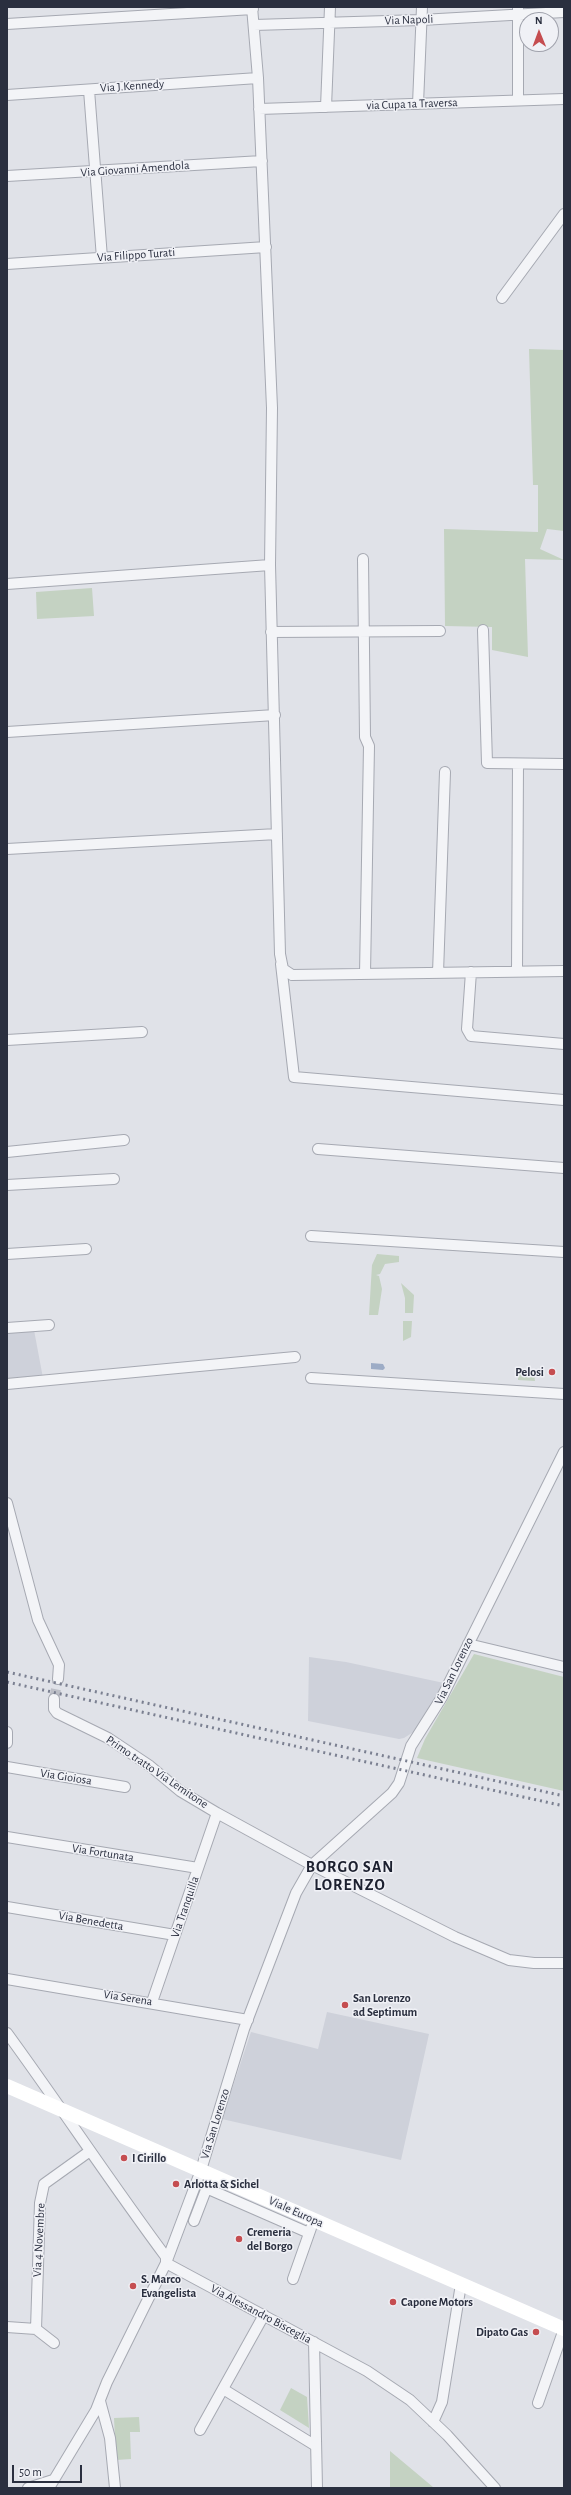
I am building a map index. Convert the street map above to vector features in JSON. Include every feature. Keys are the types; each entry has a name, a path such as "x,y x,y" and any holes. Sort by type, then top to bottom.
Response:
{"main road":[{"name":"Viale Europa","path":"7,2086 206,2172 312,2226 461,2284 564,2329"}],"street":[{"path":"326,107 330,7"},
{"path":"418,104 422,7"},
{"path":"7,24 252,8 260,109 272,408 270,565 280,954 294,1077 564,1100"},
{"path":"518,11 518,100"},
{"name":"Via Napoli","path":"254,25 421,20 518,11 564,12"},
{"name":"Via J.Kennedy","path":"7,95 258,78"},
{"path":"89,90 102,258"},
{"name":"via Cupa 1a Traversa","path":"260,109 564,99"},
{"name":"Via Giovanni Amendola","path":"7,176 262,161"},
{"path":"502,298 564,214"},
{"name":"Via Filippo Turati","path":"7,264 266,247"},
{"path":"363,559 365,737 369,746 365,974"},
{"path":"7,584 270,565"},
{"path":"483,630 487,763 564,764"},
{"path":"271,632 440,631"},
{"path":"7,732 275,715"},
{"path":"517,971 518,764"},
{"path":"438,973 445,772"},
{"path":"7,849 277,834"},
{"path":"280,954 283,969 292,975 564,971"},
{"path":"471,972 467,1029 471,1036 564,1044"},
{"path":"7,1040 142,1032"},
{"path":"7,1152 124,1140"},
{"path":"318,1149 564,1168"},
{"path":"7,1185 114,1179"},
{"path":"311,1236 564,1252"},
{"path":"7,1254 86,1249"},
{"path":"7,1328 49,1325"},
{"path":"7,1384 295,1357"},
{"path":"311,1378 564,1394"},
{"name":"Via San Lorenzo","path":"51,2484 100,2401 166,2263 206,2172 214,2119 248,2020 296,1893 312,1865 392,1793 399,1783 411,1746 442,1697 564,1452"},
{"path":"7,1506 38,1620 59,1665 58,1680"},
{"path":"468,1644 564,1667"},
{"name":"Primo tratto Via Lemitone","path":"54,1699 54,1709 56,1713 108,1738 150,1766 180,1791 312,1865"},
{"path":"7,1732 7,1743"},
{"name":"Via Gioiosa","path":"7,1767 125,1787"},
{"name":"Via Tranquilla","path":"152,2002 217,1813"},
{"name":"Via Fortunata","path":"7,1837 198,1868"},
{"path":"312,1865 472,1945 509,1960 534,1963 564,1963"},
{"name":"Via Benedetta","path":"7,1907 175,1935"},
{"name":"Via Serena","path":"7,1979 152,2002 248,2020"},
{"path":"7,2033 166,2256 166,2263"},
{"name":"Via 4 Novembre","path":"36,2329 40,2203 44,2184 90,2151"},
{"path":"194,2221 206,2188 206,2172"},
{"path":"206,2188 312,2226 293,2279"},
{"name":"Via Alessandro Bisceglia","path":"166,2263 367,2371 410,2400 495,2488"},
{"path":"432,2422 442,2402 461,2284"},
{"path":"200,2430 264,2315"},
{"path":"7,2327 36,2329 54,2343"},
{"path":"538,2403 564,2329"},
{"path":"314,2342 317,2488"},
{"path":"223,2389 316,2446"},
{"path":"100,2401 110,2438 115,2488"},
{"path":"28,2488 51,2484"}],"shaded area":[{"path":"34,1330 43,1378 7,1382 7,1333"},
{"path":"309,1657 346,1662 444,1683 415,1731 404,1738 399,1739 308,1721"},
{"path":"327,2012 429,2034 401,2160 222,2119 251,2032 318,2049"}],"green space":[{"path":"529,349 564,350 564,531 547,529 540,549 564,560 525,559 528,657 492,650 492,627 445,626 444,529 538,532 538,485 533,485"},
{"path":"92,588 94,616 37,619 36,592"},
{"path":"377,1254 399,1256 399,1262 385,1264 380,1274 376,1275 379,1276 382,1289 378,1315 369,1315 372,1265"},
{"path":"401,1283 414,1295 413,1313 405,1313 405,1298"},
{"path":"403,1321 412,1321 411,1337 403,1341"},
{"path":"518,1372 534,1374 535,1381 518,1380"},
{"path":"474,1654 564,1677 564,1791 417,1758 425,1739"},
{"path":"291,2388 307,2397 309,2428 280,2410"},
{"path":"139,2417 140,2432 130,2432 131,2459 116,2460 114,2418"},
{"path":"390,2451 433,2487 390,2487"}],"water":[{"path":"371,1363 383,1364 385,1368 383,1370 371,1369"}],"tunnel":[{"path":"54,1699 58,1679"}],"railway":[{"path":"7,1672 564,1796"},
{"path":"7,1682 564,1806"}],"place":[{"name":"Pelosi","path":"552,1372"},
{"name":"San Lorenzo ad Septimum","path":"345,2005"},
{"name":"I Cirillo","path":"124,2158"},
{"name":"Arlotta & Sichel","path":"176,2184"},
{"name":"Cremeria del Borgo","path":"239,2239"},
{"name":"S. Marco Evangelista","path":"133,2286"},
{"name":"Capone Motors","path":"393,2302"},
{"name":"Dipato Gas","path":"536,2332"}],"district":[{"name":"BORGO SAN LORENZO","path":"350,1876"}]}
